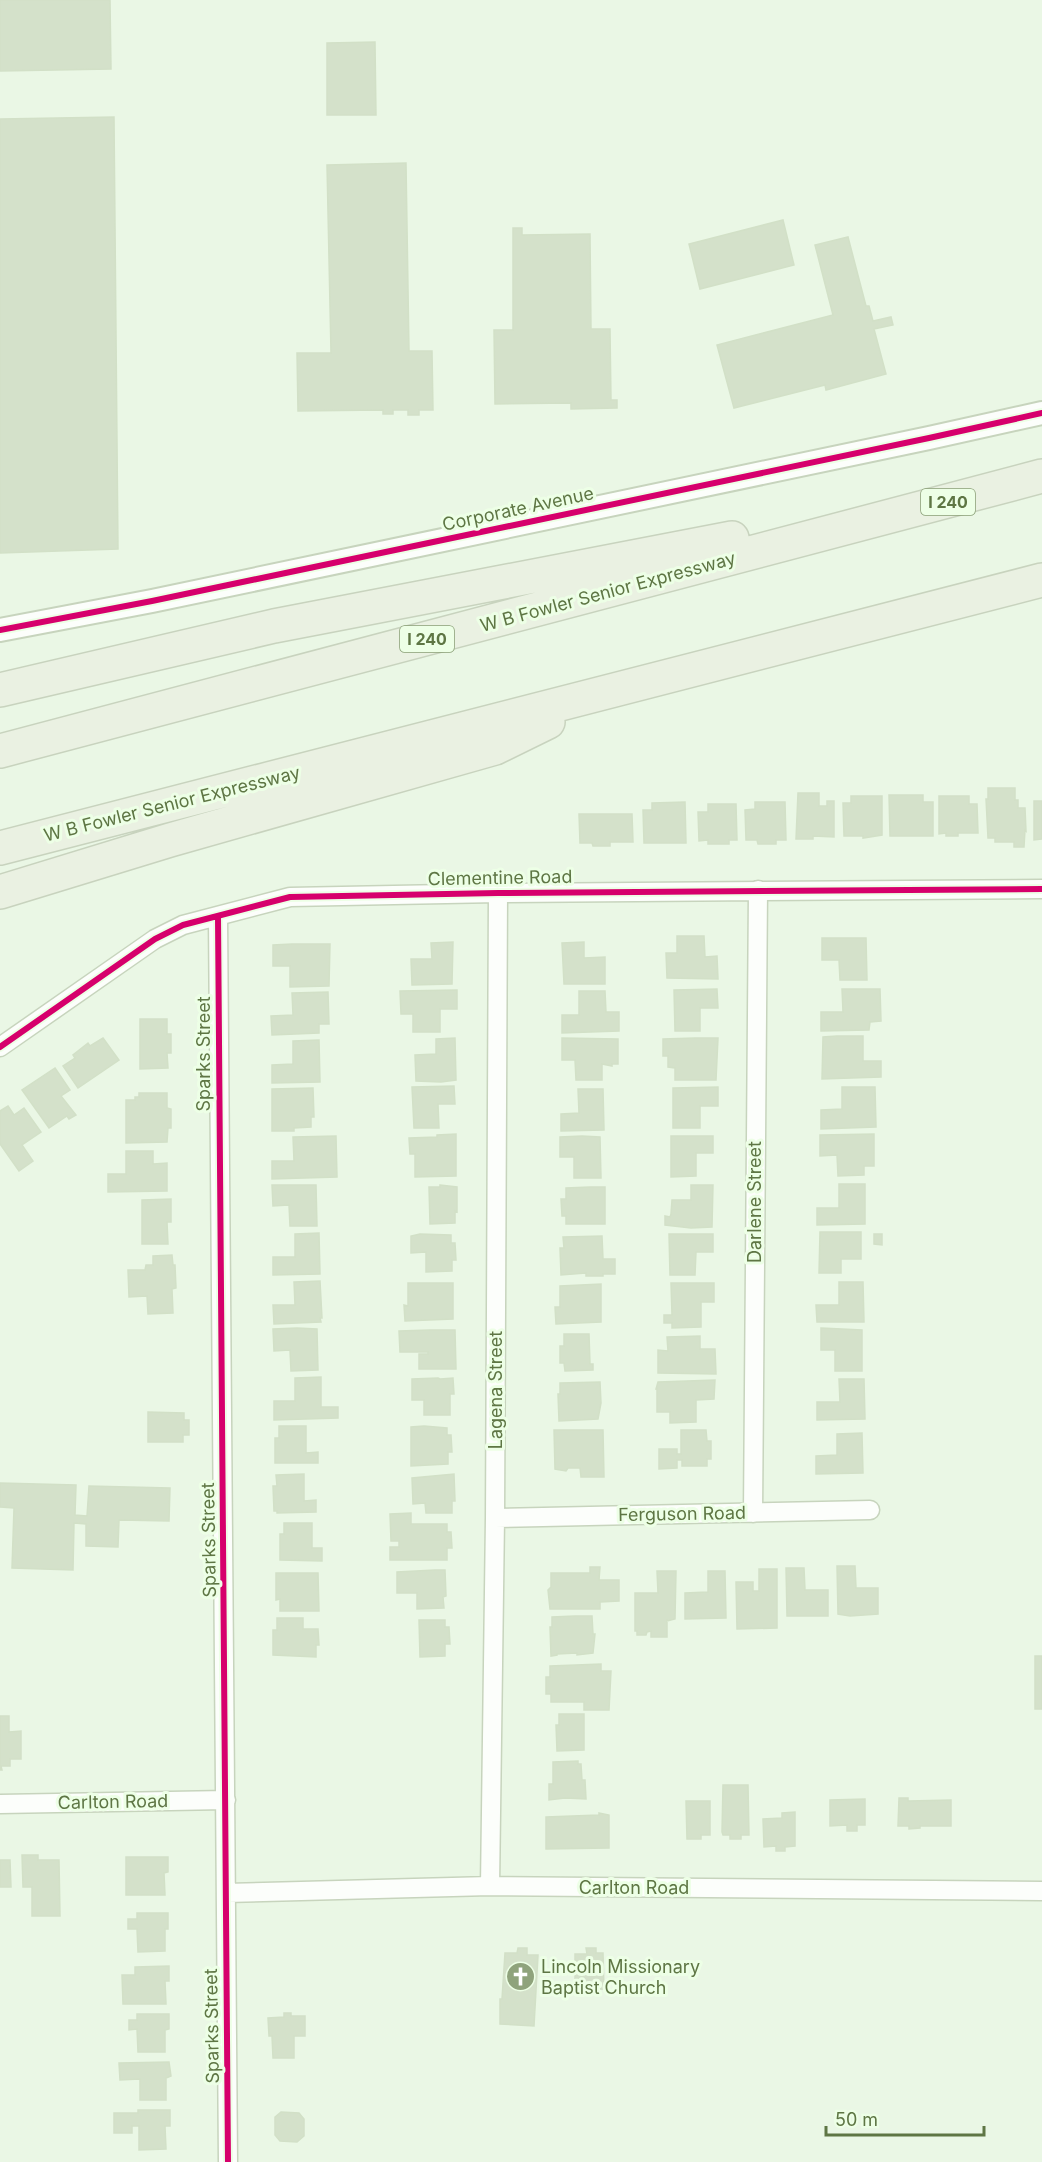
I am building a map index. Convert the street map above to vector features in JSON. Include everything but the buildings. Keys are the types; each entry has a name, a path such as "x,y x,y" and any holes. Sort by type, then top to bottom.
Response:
{"highway":[{"name":"W B Fowler Senior Expressway","path":"0,751 1042,476"},
{"path":"0,690 274,626 737,537 854,527"},
{"name":"W B Fowler Senior Expressway","path":"0,848 1042,580"},
{"path":"0,892 170,840 495,748 614,691"}],"street":[{"name":"Corporate Avenue","path":"0,630 183,594 1042,413"},
{"name":"Clementine Road","path":"0,1047 155,939 183,925 290,897 498,892 1042,889"},
{"name":"Darlene Street","path":"753,1513 758,890"},
{"name":"Lagena Street","path":"490,1886 495,1518 498,892"},
{"name":"Sparks Street","path":"218,917 228,2162"},
{"name":"Ferguson Road","path":"495,1518 870,1509"},
{"name":"Carlton Road","path":"0,1804 226,1800"},
{"name":"Carlton Road","path":"226,1893 490,1886 1042,1891"}],"cycle path":[{"path":"0,630 152,601 1042,413"},
{"path":"0,1047 155,939 183,925 290,897 1042,889"},
{"path":"218,917 228,2162"}],"place":[{"name":"Lincoln Missionary Baptist Church","path":"520,1977"}]}
